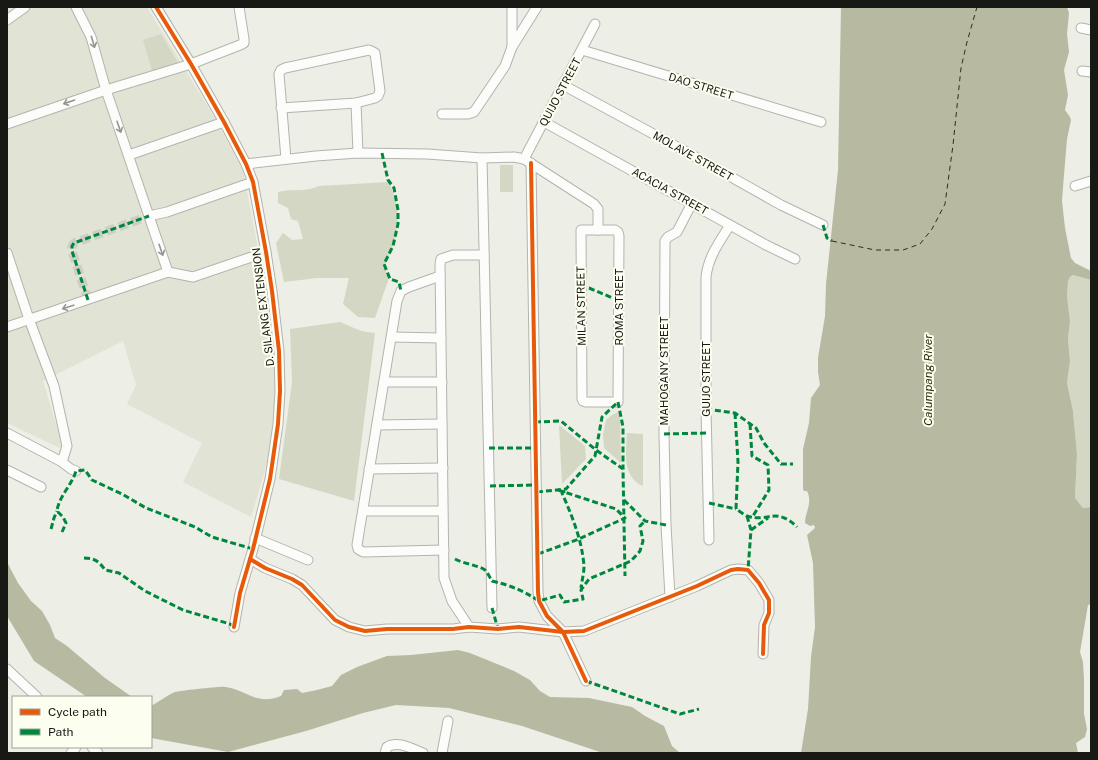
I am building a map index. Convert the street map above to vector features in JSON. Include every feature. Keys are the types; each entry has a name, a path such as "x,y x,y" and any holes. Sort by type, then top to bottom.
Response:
{"street":[{"path":"7,20 25,7"},
{"path":"76,7 91,37 106,90 168,272"},
{"name":"D. SILANG EXTENSION","path":"156,7 224,122 246,164 253,182 266,252 279,351 280,391 278,424 270,479 240,593 234,627"},
{"path":"7,124 106,90 191,64 244,43 239,7"},
{"path":"512,7 512,47"},
{"path":"442,114 468,114 474,112 505,66 512,47 537,7"},
{"name":"QUIJO STREET","path":"528,161 544,122 594,24"},
{"path":"1081,28 1091,30"},
{"path":"281,108 356,103 375,98 378,96 380,91 375,53 369,50 281,70 279,74 281,108 286,159"},
{"name":"DAO STREET","path":"582,50 820,122"},
{"name":"MOLAVE STREET","path":"563,85 777,203 823,225"},
{"path":"356,103 358,153"},
{"path":"129,155 224,122"},
{"name":"ACACIA STREET","path":"544,122 766,245 795,259"},
{"path":"246,164 358,153 434,154 482,158 514,157 528,161 597,207 598,230"},
{"path":"482,158 492,608"},
{"path":"528,161 539,601 547,616 564,632 586,681"},
{"path":"1075,186 1091,181"},
{"path":"149,216 167,212 253,182"},
{"name":"MAHOGANY STREET","path":"670,597 664,434 665,240 677,232 692,203"},
{"name":"GUIJO STREET","path":"709,540 706,401 706,277 707,266 711,256 730,224"},
{"name":"MILAN STREET","path":"598,230 581,230 580,233 582,399 586,402 618,402"},
{"name":"ROMA STREET","path":"598,230 615,230 618,232 619,236 618,402"},
{"path":"7,327 168,272 193,277 266,252"},
{"path":"7,253 29,319 54,386 67,446 62,462"},
{"path":"469,627 452,601 444,578 440,276 441,259 444,257 452,255 484,255"},
{"path":"440,276 400,291 395,311 392,337 357,545 358,549 363,552 444,550"},
{"path":"392,337 441,338"},
{"path":"384,382 442,382"},
{"path":"377,425 442,424"},
{"path":"7,433 76,471"},
{"path":"369,469 443,468"},
{"path":"7,470 40,487"},
{"path":"363,511 442,511"},
{"path":"255,538 308,560"},
{"path":"250,559 265,568 292,579 302,586 335,620 349,627 365,631 453,630 469,627 498,629 519,627 564,632 584,631 670,597 730,570 748,570 759,583 769,600 769,614 764,625 762,654"},
{"path":"7,669 36,696"},
{"path":"442,753 448,720"},
{"path":"385,753 387,747 391,744 397,744 424,753"}],"shaded area":[{"path":"7,7 147,7 214,117 243,170 267,296 275,348 276,407 267,463 251,517 183,482 202,443 127,404 136,385 123,341 43,381 64,450 7,423"},
{"path":"161,34 178,63 152,71 143,40"},
{"path":"500,165 513,165 513,192 500,192"},
{"path":"389,182 398,215 396,235 384,267 389,278 375,318 358,317 343,304 349,278 317,278 284,282 276,243 283,233 292,240 303,239 298,221 291,219 288,208 278,203 278,192 288,190 304,190 319,186"},
{"path":"1073,275 1091,280 1091,507 1083,508 1075,498 1077,454 1073,411 1067,383 1070,361 1068,339 1070,321 1067,296 1068,281"},
{"path":"340,322 361,331 375,333 354,501 279,479 292,382 290,329"},
{"path":"620,411 621,463 604,448 603,435 606,420"},
{"path":"559,425 585,446 586,459 562,484"},
{"path":"627,433 643,434 643,486 636,482 628,471 626,456"}],"water":[{"name":"Calumpang River","path":"841,7 1067,7 1069,13 1067,34 1069,52 1064,70 1068,95 1065,110 1071,120 1067,139 1062,201 1065,228 1071,258 1075,263 1091,271 1091,280 1073,275 1070,277 1068,281 1067,296 1070,321 1068,339 1070,361 1067,383 1073,411 1077,454 1075,498 1083,508 1091,507 1091,604 1088,605 1080,652 1083,662 1084,714 1087,729 1085,737 1076,743 1078,753 801,753 808,709 811,657 815,627 813,563 807,535 815,528 814,525 810,526 805,523 809,495 807,491 804,491 803,489 803,449 809,423 811,398 820,385 818,358 825,316 826,284 838,170"},
{"path":"7,562 18,583 31,601 42,611 55,638 67,646 105,678 131,696 86,696 34,661 7,616"},
{"path":"458,650 470,653 514,671 530,680 540,691 550,697 589,698 632,707 664,726 672,746 680,753 603,753 522,726 449,708 396,705 228,752 152,738 152,705 175,692 225,687 258,698 272,699 281,696 284,690 297,689 302,693 332,686 341,675 357,667 387,656"}],"ferry route":[{"path":"832,241 875,250 903,250 920,244 932,229 945,204 961,68 977,7"}],"tunnel":[{"path":"88,300 72,251 72,246 74,243 149,216"}],"marked path":[{"path":"382,153 388,180 394,188 398,210 398,224 393,246 384,264 390,279 399,282 401,291"},
{"path":"88,300 72,251 72,246 74,243 149,216"},
{"path":"823,225 827,238 832,241"},
{"path":"580,287 589,288 615,299 619,299"},
{"path":"618,402 623,427 623,469"},
{"path":"537,492 566,489 595,456 602,417 618,402"},
{"path":"706,409 735,413 756,428 764,443 781,464 793,464"},
{"path":"735,413 738,462 736,509 747,516 755,518 772,516 783,517 797,527"},
{"path":"535,422 561,421 596,450 623,469 625,576"},
{"path":"750,424 752,456 768,465 769,490 753,516"},
{"path":"664,434 707,433"},
{"path":"489,448 536,448"},
{"path":"62,532 66,523 57,511 58,506 76,471 85,470 92,480 122,494 146,508 195,527 212,537 253,549"},
{"path":"490,486 537,485"},
{"path":"538,554 579,539 625,518 616,509 558,490"},
{"path":"565,491 562,493 576,528 583,556 584,569 581,588"},
{"path":"624,500 645,521 666,525"},
{"path":"709,503 736,509"},
{"path":"51,529 57,511"},
{"path":"747,516 751,530 748,570"},
{"path":"751,530 768,518"},
{"path":"455,559 482,568 486,571 492,581 517,589 539,601 560,595 564,602 583,599 581,590 589,579 631,561 640,551 643,541 640,526 645,521"},
{"path":"84,558 96,561 101,564 105,570 119,573 145,591 183,610 230,624 234,627"},
{"path":"492,608 498,629"},
{"path":"586,681 680,714 699,709"}],"cycle path":[{"path":"156,7 191,64 246,164 253,182 272,291 279,351 280,391 278,424 270,479 253,549 240,593 234,627"},
{"path":"531,163 538,592 539,601 547,616 563,632 586,681"},
{"path":"250,559 265,568 292,579 302,585 335,620 349,627 365,631 387,629 453,629 469,627 498,629 519,627 563,632 584,631 697,586 731,570 748,570 759,583 769,600 769,613 764,625 763,654"}]}
